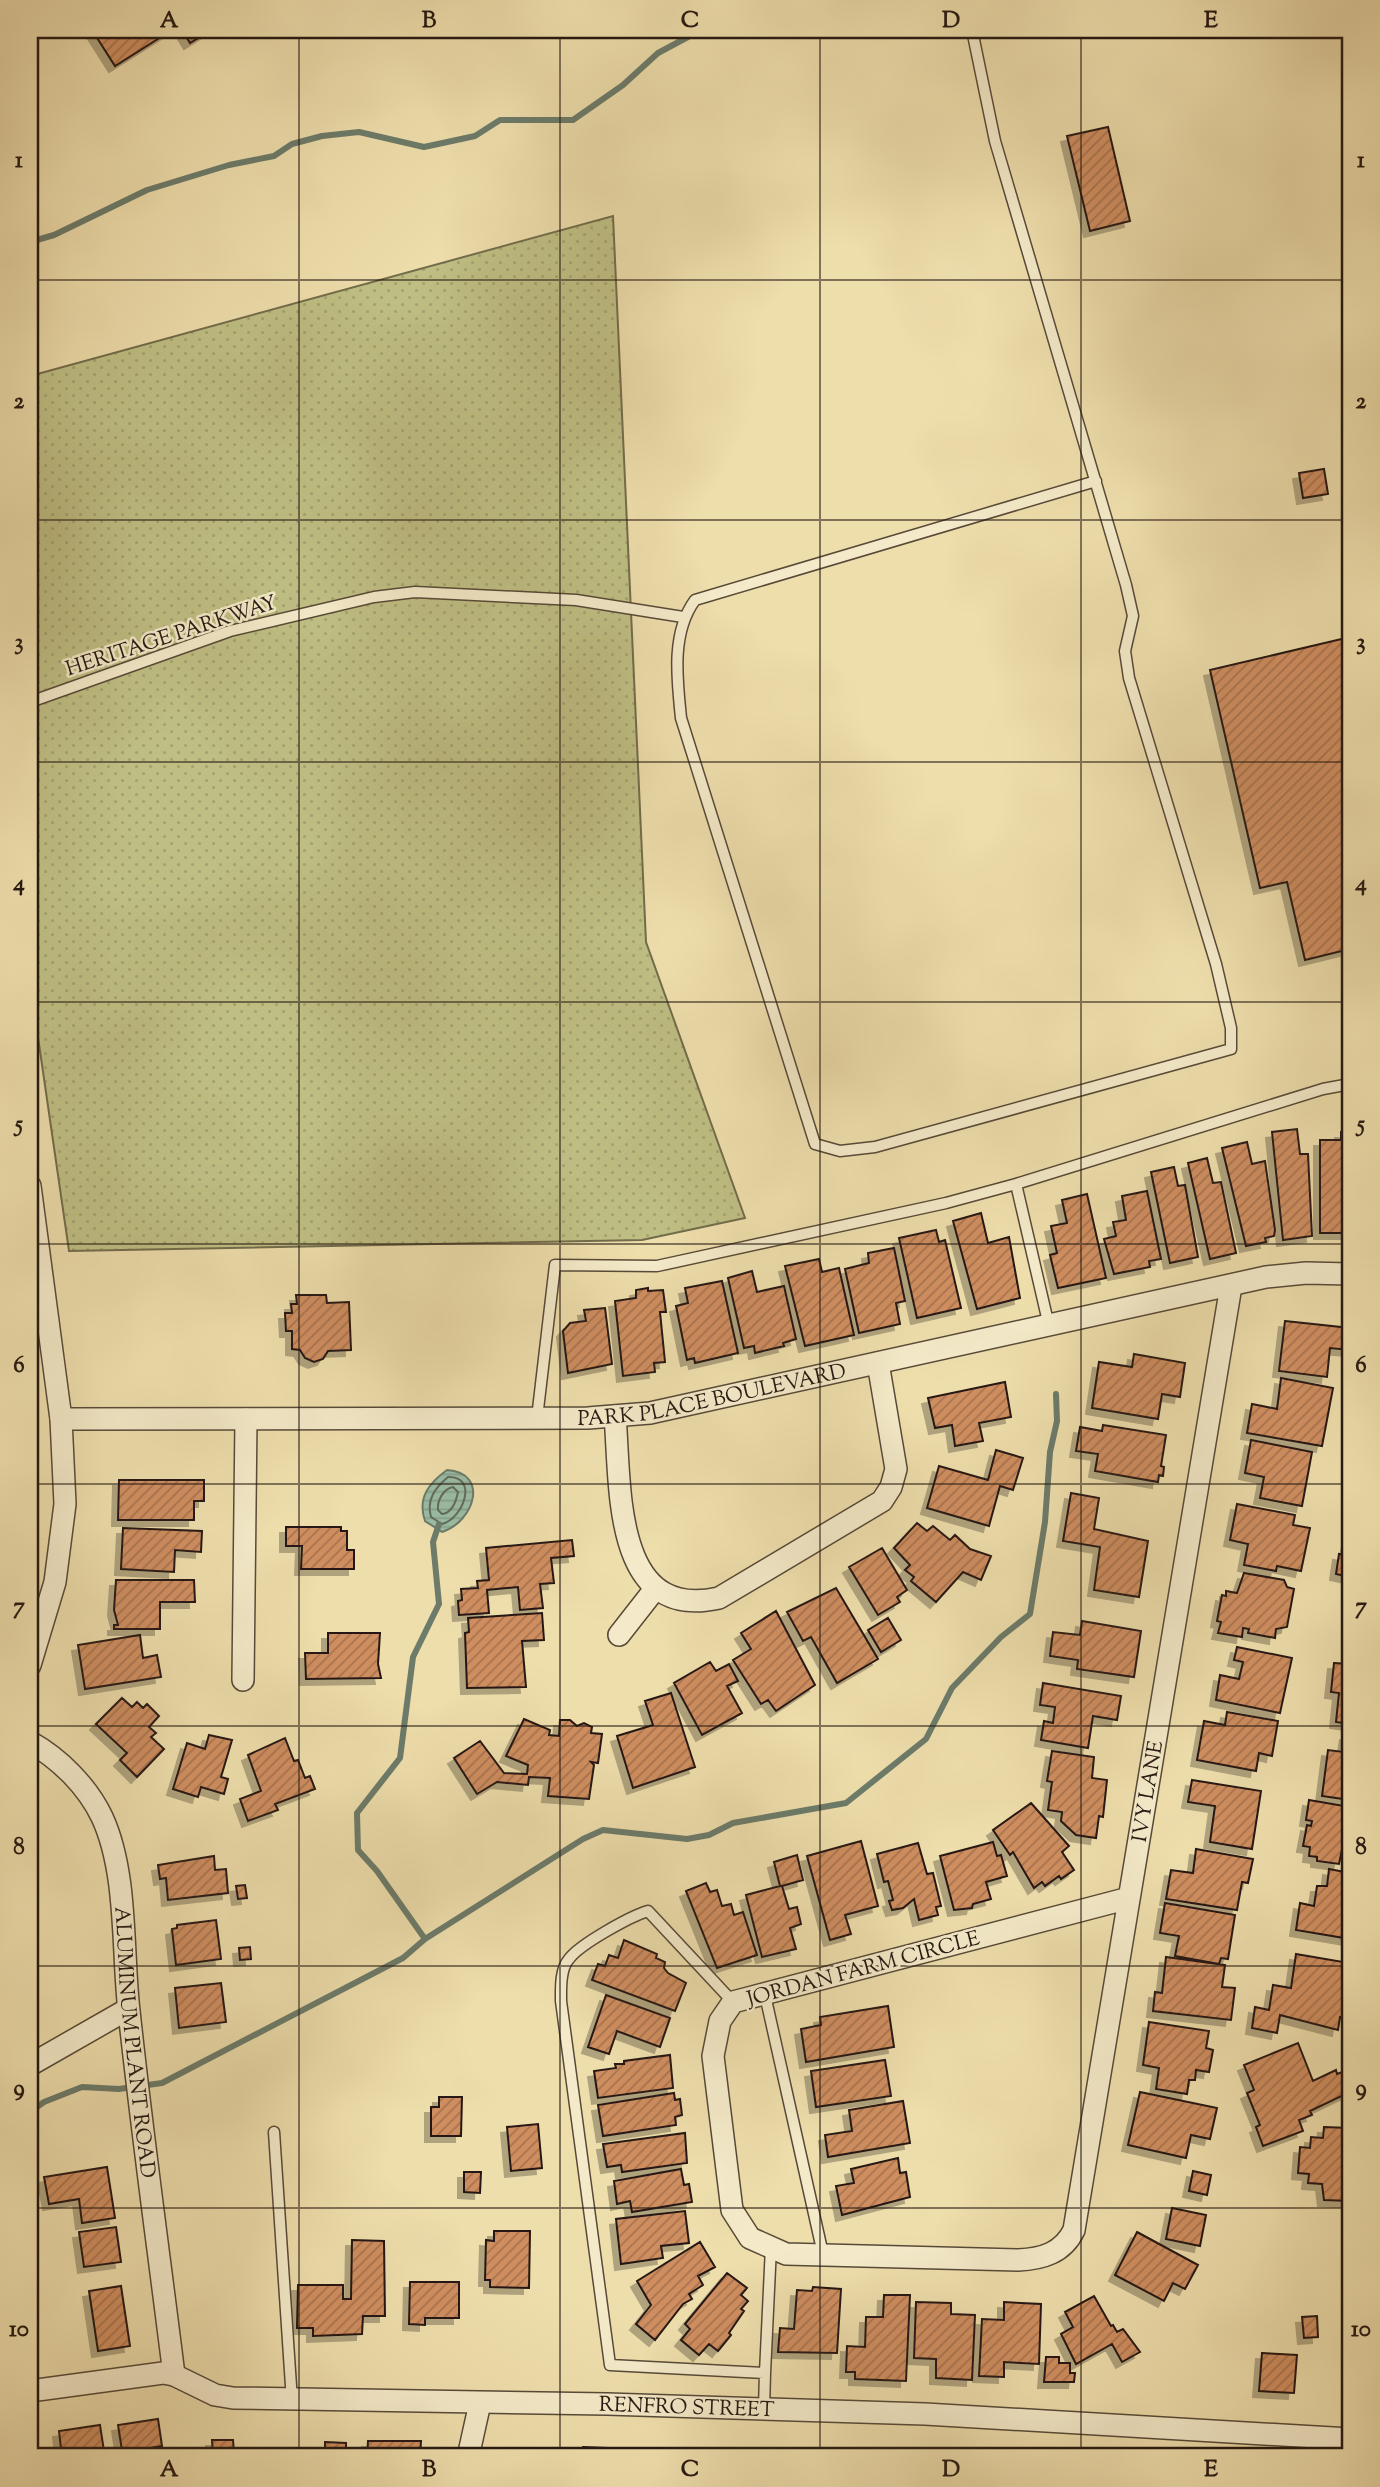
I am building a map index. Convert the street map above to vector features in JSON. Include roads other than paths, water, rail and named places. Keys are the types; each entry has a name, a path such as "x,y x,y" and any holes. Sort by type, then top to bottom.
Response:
{"street":[{"path":"30,1185 61,1419 65,1504 55,1582 30,1665"},
{"name":"PARK PLACE BOULEVARD","path":"61,1419 537,1418 650,1413 1231,1286 1293,1275 1350,1274"},
{"name":"IVY LANE","path":"1018,2260 1054,2252 1068,2242 1074,2230 1231,1286"},
{"path":"615,1416 624,1520 634,1560 654,1589 679,1602 719,1598 882,1501 891,1487 896,1469 878,1363"},
{"path":"243,1679 246,1419"},
{"path":"619,1635 654,1589"},
{"name":"ALUMINUM PLANT ROAD","path":"30,1742 76,1779 103,1818 117,1868 128,2009 174,2375"},
{"name":"JORDAN FARM CIRCLE","path":"1018,2260 786,2254 750,2238 733,2210 713,2056 720,2021 733,2002 1129,1898"},
{"path":"30,2065 128,2009"},
{"name":"RENFRO STREET","path":"30,2391 150,2374 174,2375 215,2395 292,2401 764,2408 939,2414 1350,2439"},
{"path":"468,2457 480,2403"}],"lane":[{"path":"972,30 995,141 1096,481 1133,616 1125,651 1129,678 1216,964 1231,1028 1231,1049 875,1147 840,1151 815,1144 681,718 676,674 683,617 695,600 1096,481"},
{"name":"HERITAGE PARKWAY","path":"30,702 230,631 374,597 415,593 576,600 683,617"},
{"path":"537,1418 555,1265 657,1266 946,1203 1323,1089 1350,1084"},
{"path":"1016,1184 1049,1326"},
{"path":"733,2002 648,1910 629,1917 568,1959 561,1982 561,2001 610,2365 765,2373"},
{"path":"765,1995 823,2254"},
{"path":"274,2132 292,2401"},
{"path":"764,2408 771,2247"}],"water":[{"path":"447,1470 460,1473 469,1480 473,1488 473,1498 462,1519 442,1532 425,1521 423,1505 430,1486"}],"waterway":[{"path":"30,242 54,235 147,190 229,165 274,156 292,144 322,136 359,132 424,147 475,136 500,120 573,120 623,85 658,53 701,30"},
{"path":"30,2112 44,2102 82,2087 119,2089 162,2083 403,1958 425,1939 583,1839 603,1830 687,1839 709,1835 733,1823 846,1803 926,1739 952,1688 1001,1637 1030,1614 1045,1522 1050,1452 1057,1421 1056,1394"},
{"path":"425,1939 377,1871 358,1850 357,1813 400,1758 413,1657 439,1604 433,1542 439,1524"}]}
